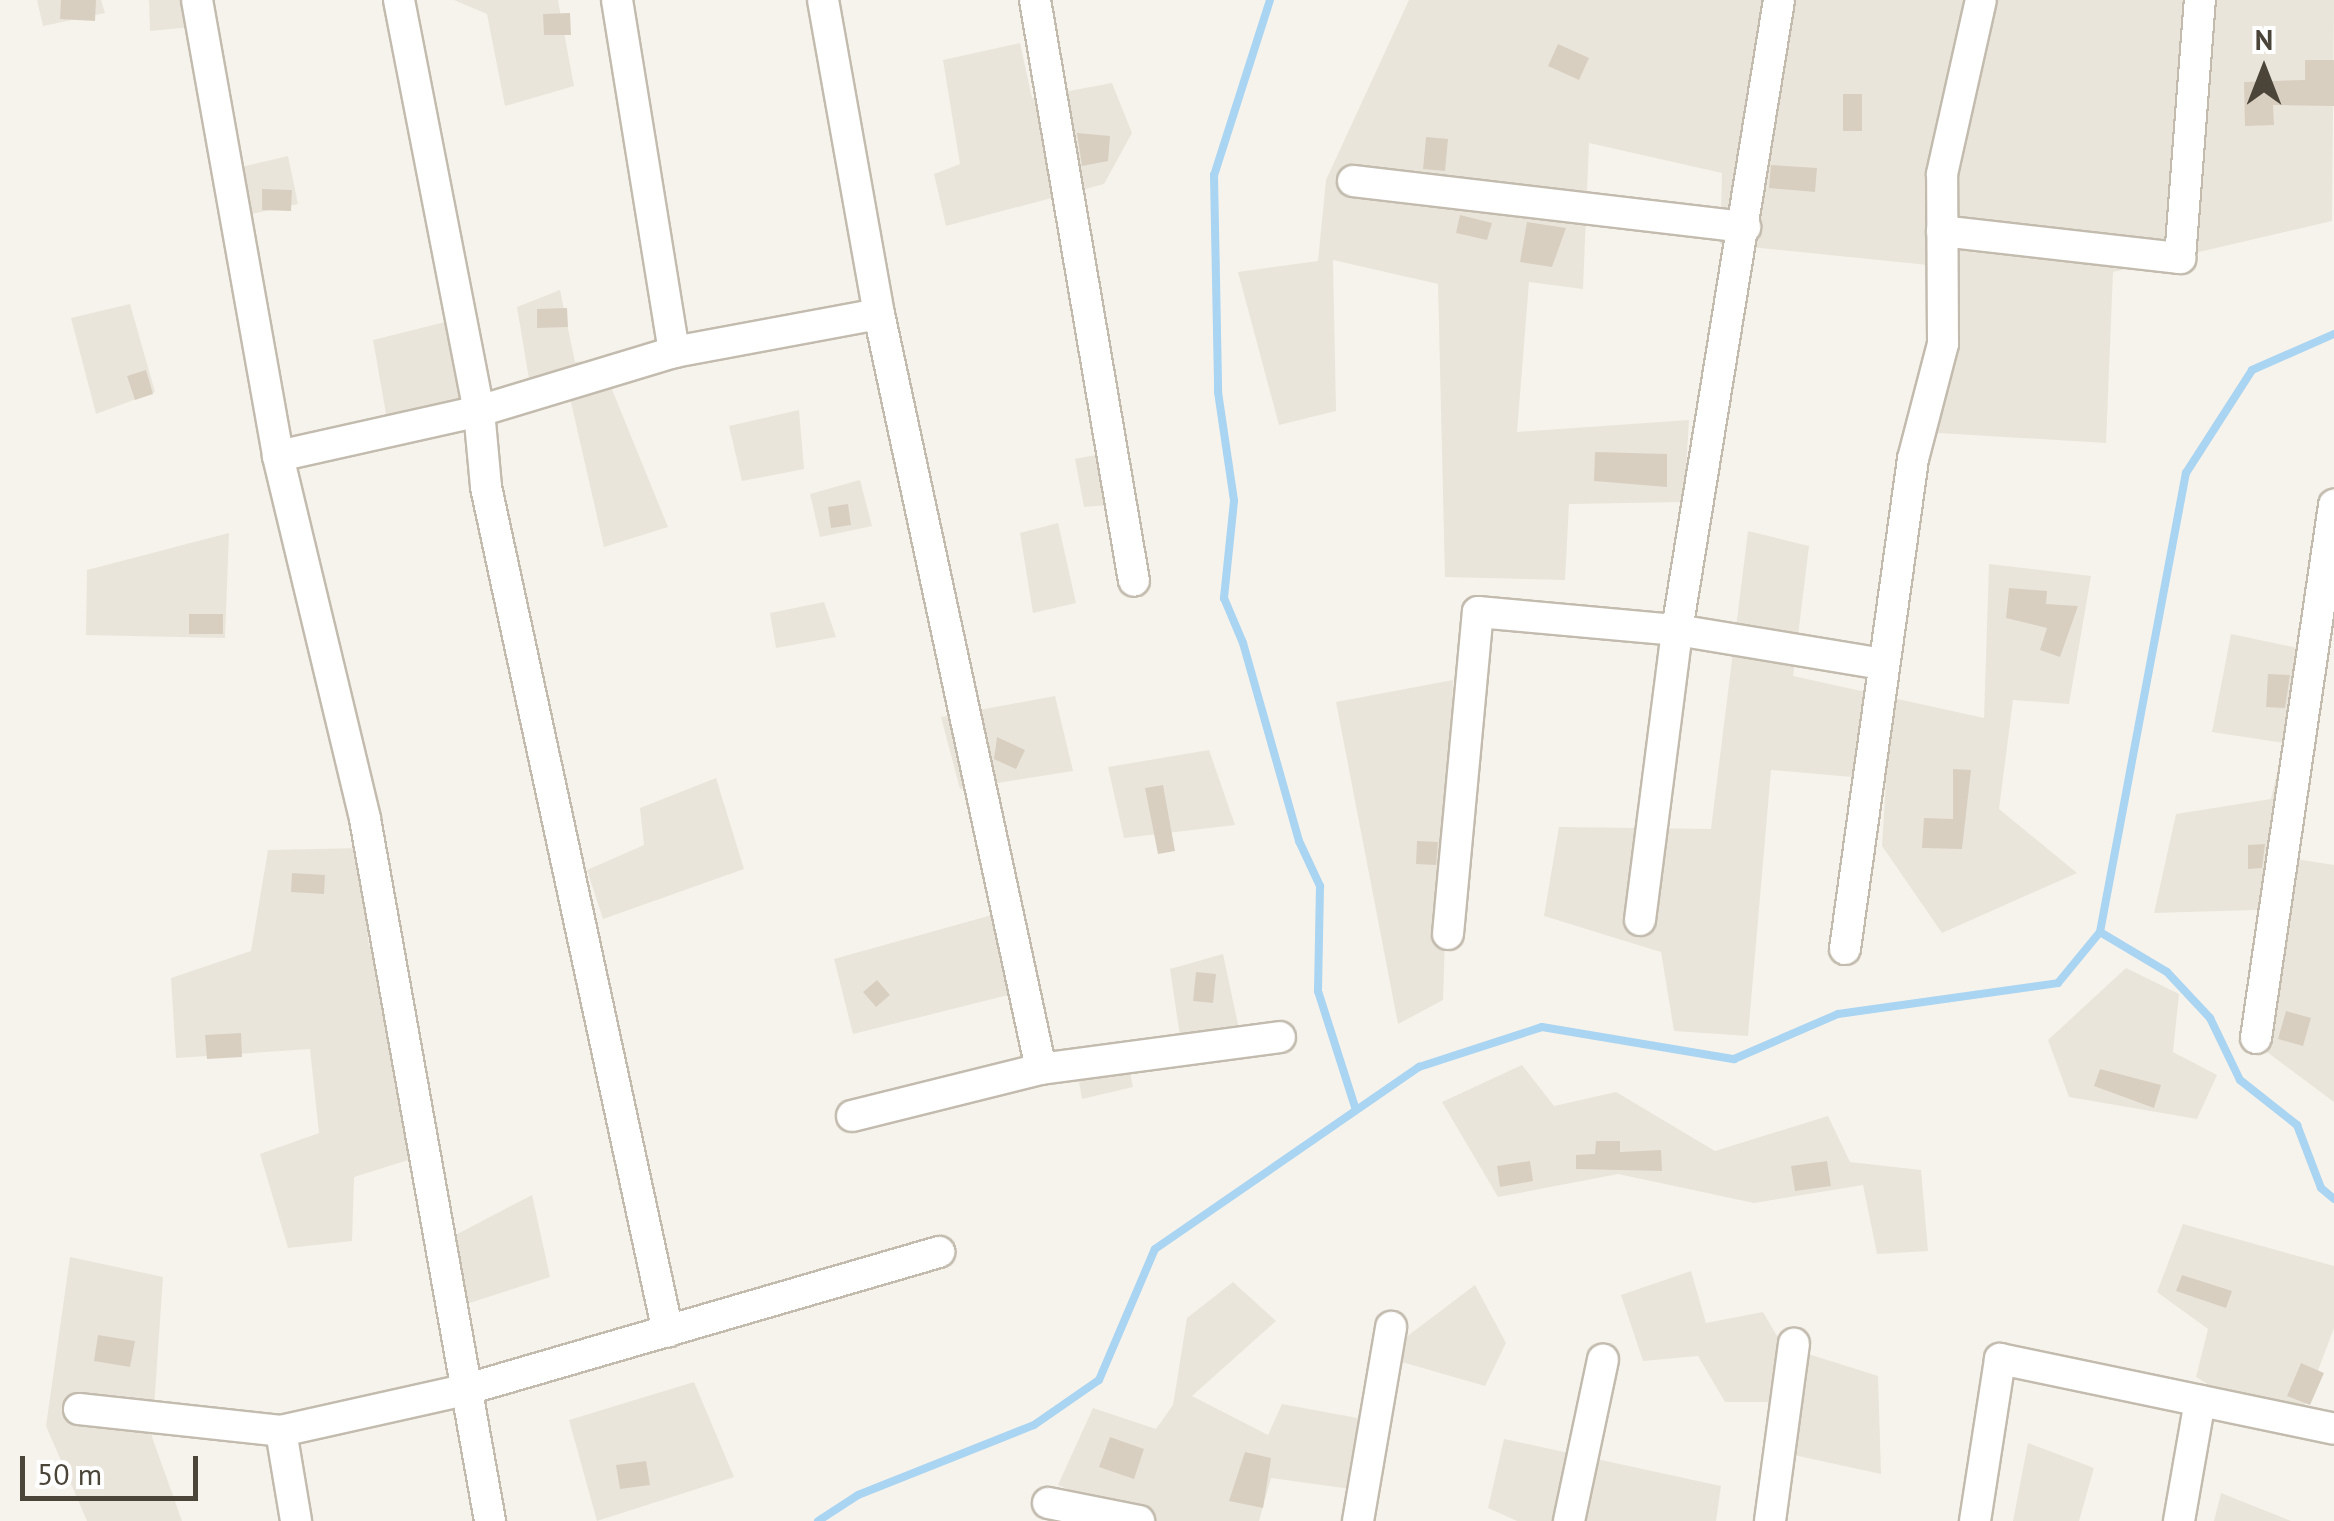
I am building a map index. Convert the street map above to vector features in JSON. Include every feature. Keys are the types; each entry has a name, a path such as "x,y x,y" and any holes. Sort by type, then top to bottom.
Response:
{"street":[{"path":"198,0 278,456 365,819 490,1521"},
{"path":"399,0 479,411 486,487 668,1332"},
{"path":"617,0 674,352"},
{"path":"823,0 879,314 1041,1069"},
{"path":"1034,0 1134,581"},
{"path":"1640,920 1677,630 1780,0"},
{"path":"1845,948 1912,459 1943,344 1942,174 1981,0"},
{"path":"1942,231 2180,258 2200,0"},
{"path":"1353,181 1745,227"},
{"path":"278,456 479,411 674,352 879,314"},
{"path":"2256,1038 2324,655 2334,505"},
{"path":"1448,934 1478,612 1677,630 1883,664"},
{"path":"852,1116 1041,1069 1280,1037"},
{"path":"79,1409 281,1431 464,1390 938,1252"},
{"path":"1358,1521 1391,1326"},
{"path":"1770,1521 1794,1344"},
{"path":"1975,1521 2000,1359 2334,1429"},
{"path":"1569,1521 1602,1360"},
{"path":"2179,1521 2200,1401"},
{"path":"281,1431 296,1521"},
{"path":"1048,1502 1139,1521"}],"shaded area":[{"path":"37,0 101,0 105,13 43,26"},
{"path":"149,0 201,0 201,26 150,31"},
{"path":"454,0 558,0 574,86 505,106 487,14"},
{"path":"1409,0 2334,0 2332,221 2113,272 2106,443 1922,432 1948,267 1720,244 1722,173 1589,143 1583,289 1529,282 1517,432 1689,420 1684,502 1569,504 1565,580 1445,577 1438,284 1333,260 1336,411 1279,425 1238,272 1318,261 1326,180"},
{"path":"1020,43 1032,98 1112,83 1132,133 1104,184 946,226 934,174 960,164 943,60"},
{"path":"288,156 298,204 238,217 225,171"},
{"path":"560,290 575,362 600,360 668,527 604,547 565,376 529,379 517,307"},
{"path":"130,304 155,392 96,414 71,318"},
{"path":"445,322 463,406 388,425 373,340"},
{"path":"799,410 804,469 742,481 729,426"},
{"path":"1111,452 1122,504 1084,507 1075,459"},
{"path":"860,480 872,526 820,537 810,494"},
{"path":"1058,523 1076,603 1033,613 1020,533"},
{"path":"1748,531 1809,546 1793,676 1984,718 1989,564 2091,576 2069,704 2013,700 1999,809 2077,873 1942,933 1882,846 1886,780 1771,770 1748,1036 1674,1031 1661,952 1544,916 1559,827 1711,829"},
{"path":"229,533 225,638 86,635 87,570"},
{"path":"824,602 836,637 776,648 770,613"},
{"path":"2231,634 2322,653 2289,858 2334,865 2334,1102 2259,1046 2286,909 2154,913 2176,814 2271,799 2284,743 2212,732"},
{"path":"1453,680 1443,1000 1398,1024 1336,702"},
{"path":"1055,696 1073,771 960,789 941,717"},
{"path":"1209,750 1235,825 1124,838 1108,767"},
{"path":"716,778 744,869 603,919 587,870 644,845 640,808"},
{"path":"365,848 368,939 421,1156 354,1177 352,1241 288,1248 260,1154 319,1133 310,1049 176,1058 171,978 251,951 268,850"},
{"path":"992,915 1012,994 853,1034 834,959"},
{"path":"1223,954 1240,1034 1181,1043 1170,969"},
{"path":"2126,968 2179,994 2173,1052 2217,1075 2197,1119 2069,1097 2048,1040"},
{"path":"1124,1043 1133,1087 1082,1099 1074,1053"},
{"path":"1522,1065 1554,1106 1616,1092 1715,1151 1828,1116 1850,1162 1921,1170 1928,1251 1877,1254 1863,1185 1754,1203 1618,1174 1498,1197 1442,1102"},
{"path":"532,1195 550,1277 460,1306 444,1241"},
{"path":"2183,1224 2334,1266 2334,1328 2293,1437 2196,1377 2208,1329 2157,1292"},
{"path":"70,1257 163,1277 152,1437 182,1521 87,1521 46,1426"},
{"path":"1691,1271 1706,1323 1763,1312 1783,1346 1878,1376 1881,1474 1789,1454 1797,1402 1725,1402 1698,1356 1643,1361 1621,1295"},
{"path":"1233,1282 1276,1321 1192,1396 1268,1435 1282,1404 1368,1420 1358,1490 1271,1478 1259,1521 1099,1521 1101,1504 1058,1485 1093,1408 1156,1429 1173,1405 1187,1318"},
{"path":"1475,1285 1506,1343 1485,1386 1381,1356"},
{"path":"694,1382 734,1477 597,1521 569,1420"},
{"path":"1504,1439 1721,1486 1716,1521 1517,1521 1488,1508"},
{"path":"2028,1443 2094,1468 2079,1521 2013,1521"},
{"path":"2221,1493 2291,1521 2214,1521"}],"building":[{"path":"61,0 96,0 95,21 60,19"},
{"path":"570,13 571,35 544,35 543,14"},
{"path":"1558,44 1589,58 1579,80 1548,66"},
{"path":"2305,60 2334,60 2334,106 2273,105 2274,125 2245,126 2244,82 2305,80"},
{"path":"1843,94 1862,94 1862,131 1843,131"},
{"path":"1077,133 1110,136 1108,161 1082,166"},
{"path":"1426,137 1448,139 1445,171 1423,169"},
{"path":"1771,165 1817,168 1815,192 1769,188"},
{"path":"262,189 292,190 291,211 262,210"},
{"path":"1460,215 1492,223 1487,240 1456,233"},
{"path":"1527,222 1566,228 1552,267 1520,262"},
{"path":"567,308 568,327 537,328 537,309"},
{"path":"146,370 153,394 135,400 127,376"},
{"path":"1595,452 1667,454 1667,487 1594,481"},
{"path":"848,504 851,525 831,528 828,507"},
{"path":"2009,588 2047,591 2046,604 2078,606 2060,657 2040,650 2047,628 2006,618"},
{"path":"189,614 223,614 223,634 189,634"},
{"path":"2268,674 2290,675 2285,708 2266,707"},
{"path":"997,737 1025,750 1016,769 994,759"},
{"path":"1953,769 1971,770 1962,849 1922,848 1924,818 1953,819"},
{"path":"1163,785 1175,851 1158,854 1145,788"},
{"path":"1417,841 1438,842 1436,865 1416,864"},
{"path":"2265,844 2262,868 2248,869 2248,845"},
{"path":"292,873 325,875 324,894 291,892"},
{"path":"1196,972 1216,974 1213,1003 1193,1001"},
{"path":"877,980 890,995 876,1007 863,992"},
{"path":"2286,1011 2311,1018 2303,1046 2278,1039"},
{"path":"241,1033 242,1057 207,1059 205,1035"},
{"path":"2100,1069 2161,1085 2154,1108 2094,1086"},
{"path":"1596,1141 1620,1141 1620,1152 1661,1150 1662,1171 1576,1169 1576,1155 1595,1154"},
{"path":"1530,1161 1533,1181 1500,1187 1497,1166"},
{"path":"1827,1161 1831,1186 1795,1191 1791,1166"},
{"path":"2182,1275 2232,1291 2226,1308 2176,1291"},
{"path":"98,1335 135,1341 130,1367 94,1361"},
{"path":"2301,1363 2324,1373 2310,1405 2287,1396"},
{"path":"1110,1437 1144,1449 1134,1479 1099,1467"},
{"path":"1245,1452 1271,1458 1263,1508 1229,1501"},
{"path":"646,1461 650,1485 620,1489 616,1465"}],"waterway":[{"path":"1270,0 1214,175 1218,392 1234,501 1224,598 1243,643 1299,841 1320,886 1318,991 1355,1107"},
{"path":"818,1521 858,1495 1034,1425 1099,1380 1155,1249 1419,1067 1542,1027 1734,1059 1838,1014 2058,983 2100,932 2186,473 2252,370 2334,334"},
{"path":"2100,932 2167,972 2210,1018 2240,1080 2297,1125 2321,1188 2334,1199"}]}
